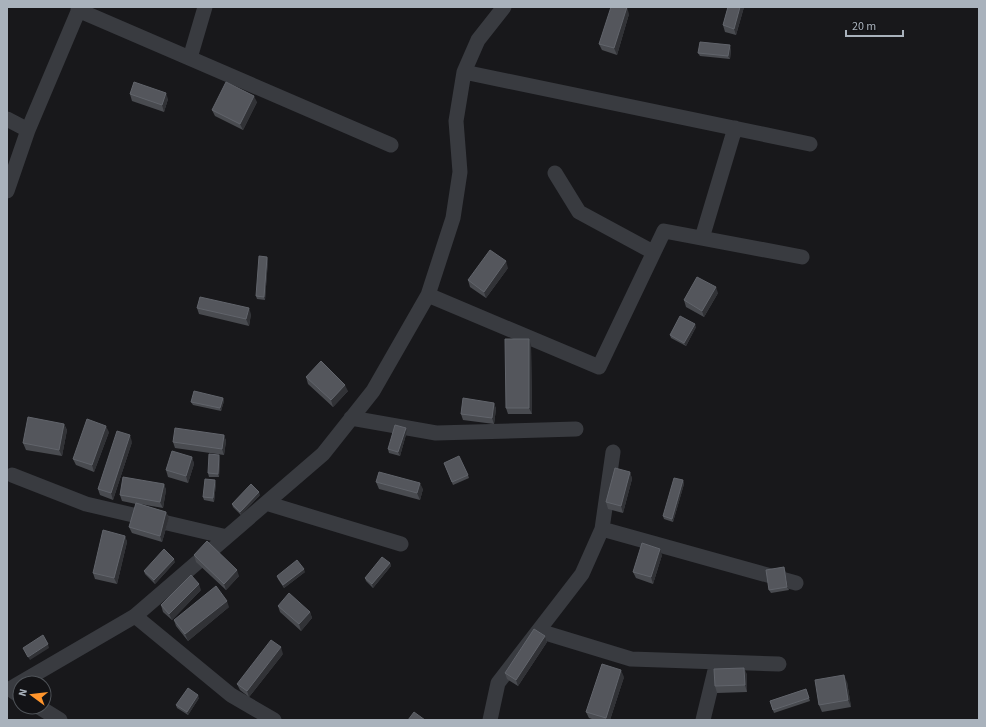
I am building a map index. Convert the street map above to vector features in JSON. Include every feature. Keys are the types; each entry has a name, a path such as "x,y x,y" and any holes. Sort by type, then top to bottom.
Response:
{"street":[{"path":"190,58 205,7"},
{"path":"36,675 135,616 323,454 373,391 428,295 453,218 460,172 456,121 464,72 478,40 504,7"},
{"path":"7,191 28,130 79,8 391,145"},
{"path":"464,72 810,144"},
{"path":"7,119 28,130"},
{"path":"702,238 735,128"},
{"path":"555,173 579,212 653,252"},
{"path":"428,295 599,367 664,231 802,257"},
{"path":"351,418 436,433 576,429"},
{"path":"490,720 498,683 582,574 602,530 613,452"},
{"path":"12,475 86,504 227,537"},
{"path":"266,503 401,544"},
{"path":"602,530 796,583"},
{"path":"135,616 231,696 274,720"},
{"path":"539,631 631,659 779,664"},
{"path":"703,720 717,662"}],"building":[{"path":"611,7 627,7 614,48 599,44"},
{"path":"728,7 740,7 734,29 723,25"},
{"path":"700,42 730,45 728,56 698,53"},
{"path":"134,82 166,93 162,105 130,94"},
{"path":"226,82 254,96 240,124 212,110"},
{"path":"490,250 506,261 484,292 468,280"},
{"path":"259,256 267,257 264,297 256,296"},
{"path":"697,277 716,287 702,311 684,300"},
{"path":"200,297 249,308 246,319 197,308"},
{"path":"680,316 695,324 684,343 670,335"},
{"path":"505,339 529,339 529,408 506,408"},
{"path":"321,361 345,385 331,400 306,377"},
{"path":"194,391 223,398 220,408 191,402"},
{"path":"463,398 494,403 492,418 461,414"},
{"path":"28,417 64,424 59,450 23,443"},
{"path":"87,419 106,426 92,465 73,459"},
{"path":"395,425 406,428 398,452 388,449"},
{"path":"175,428 224,435 222,449 173,442"},
{"path":"117,431 130,435 111,493 98,489"},
{"path":"172,451 192,457 186,476 166,470"},
{"path":"209,454 219,455 218,474 208,473"},
{"path":"459,456 468,475 452,482 444,463"},
{"path":"615,468 630,472 621,506 606,502"},
{"path":"379,472 420,483 417,493 376,482"},
{"path":"123,477 164,484 160,502 120,495"},
{"path":"674,478 683,480 672,519 663,516"},
{"path":"205,479 215,480 213,498 203,497"},
{"path":"251,484 259,492 240,512 232,504"},
{"path":"136,503 166,512 160,536 129,527"},
{"path":"103,530 125,536 114,578 93,573"},
{"path":"207,541 237,570 224,584 194,555"},
{"path":"642,543 660,549 651,577 633,572"},
{"path":"164,549 174,559 154,580 144,571"},
{"path":"382,557 390,563 372,584 365,578"},
{"path":"297,560 304,569 283,585 277,576"},
{"path":"784,567 787,587 769,590 766,570"},
{"path":"191,575 199,584 169,614 161,605"},
{"path":"216,586 227,601 185,634 174,620"},
{"path":"289,593 310,612 299,624 278,606"},
{"path":"534,629 545,636 516,680 505,673"},
{"path":"43,635 48,644 28,657 23,648"},
{"path":"271,640 281,647 247,691 237,684"},
{"path":"602,664 621,670 606,718 586,712"},
{"path":"744,668 745,685 715,686 714,669"},
{"path":"844,675 848,700 819,705 815,680"},
{"path":"188,688 198,695 187,712 176,705"},
{"path":"806,689 809,698 773,710 770,701"},
{"path":"414,712 425,720 408,720"}]}
